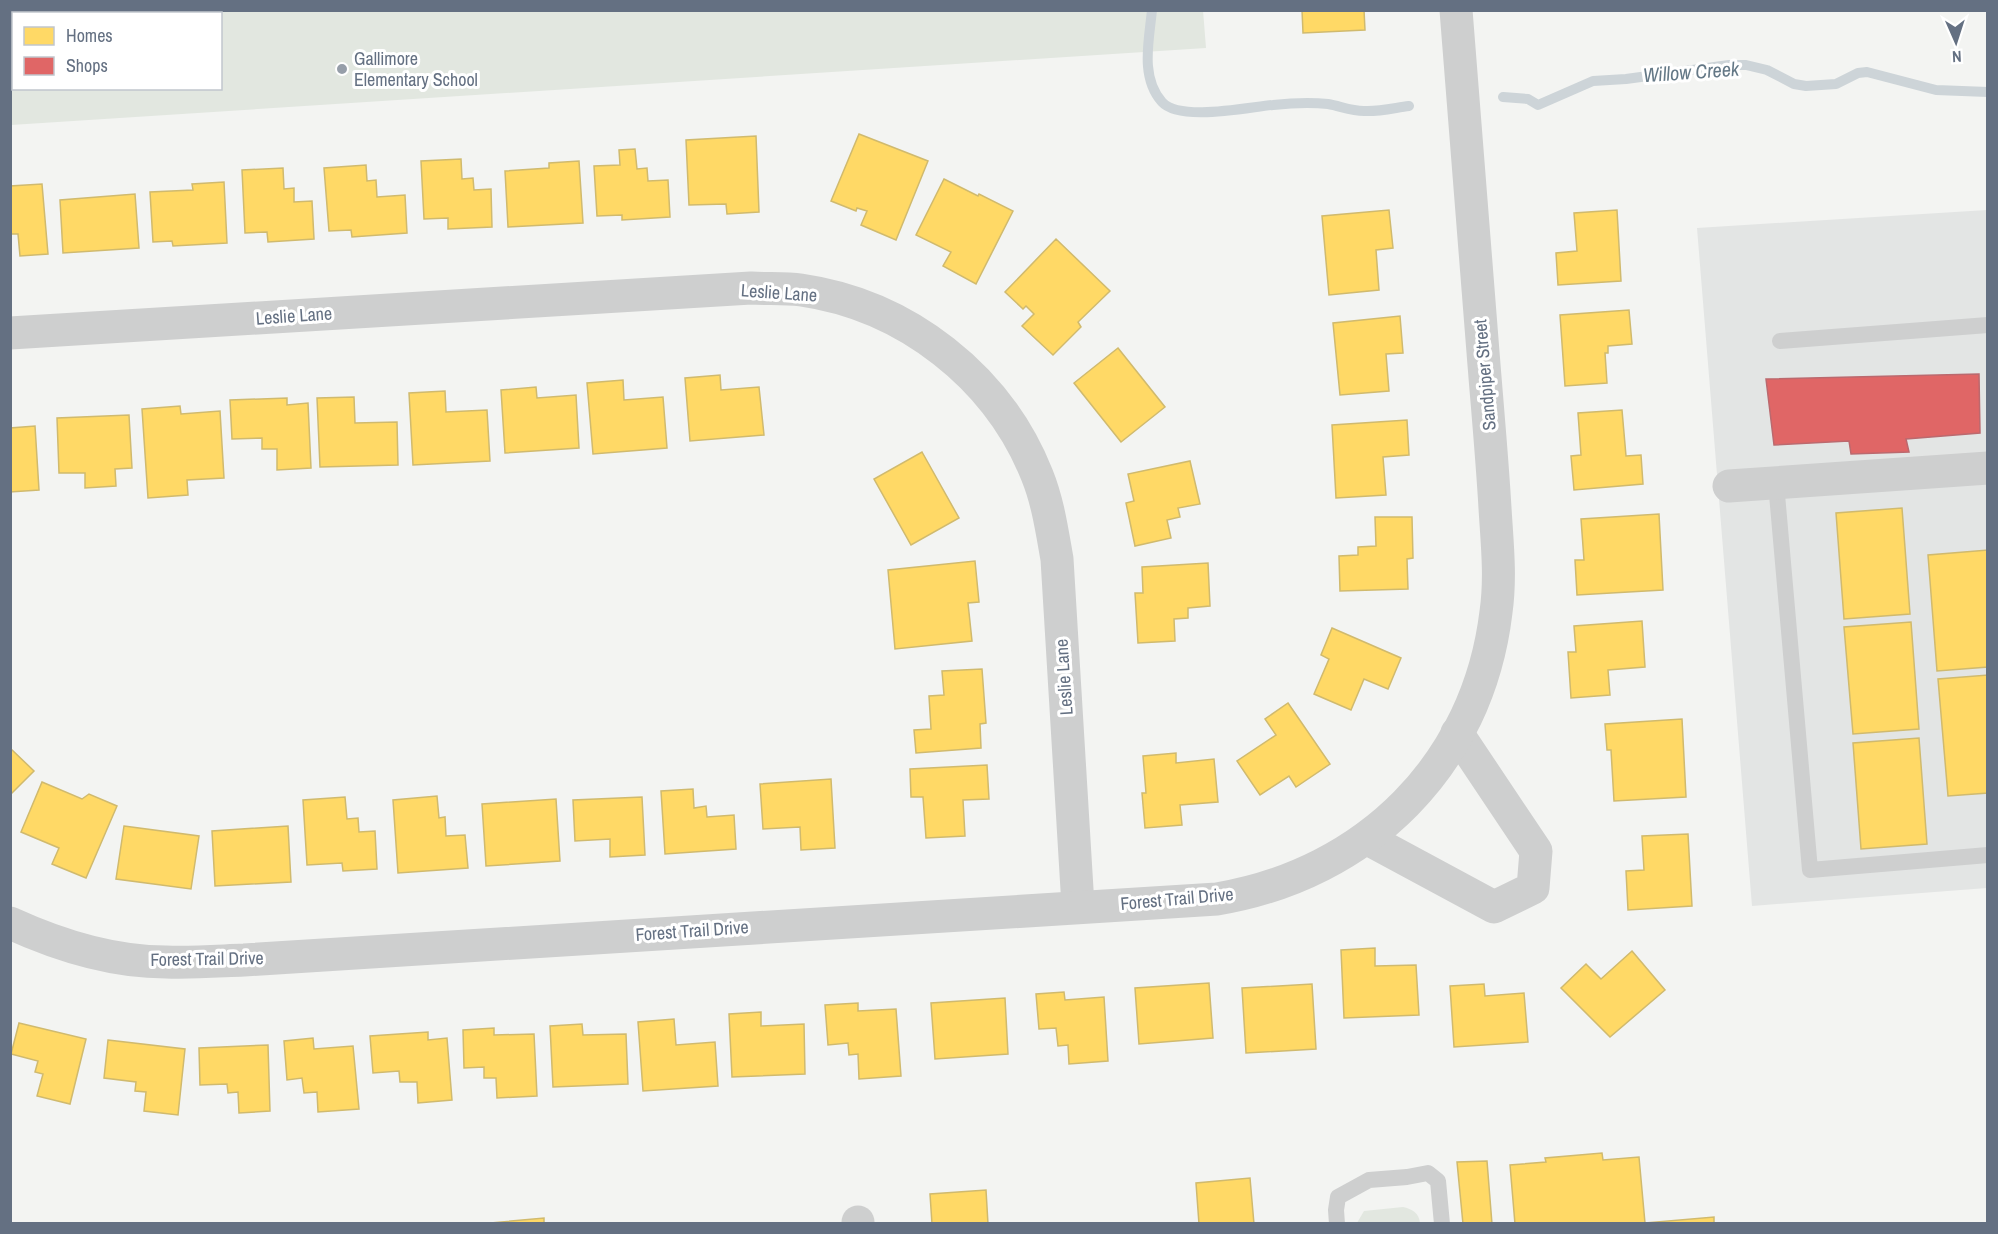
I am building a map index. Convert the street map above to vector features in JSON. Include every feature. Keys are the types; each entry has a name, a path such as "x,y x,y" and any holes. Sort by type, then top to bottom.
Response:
{"street":[{"name":"Sandpiper Street","path":"1416,793 1442,760 1467,717 1483,676 1492,642 1497,609 1498,564 1492,456 1456,10"},
{"name":"Leslie Lane","path":"10,333 751,288 801,290 853,302 912,329 938,346 985,389 1024,447 1037,476 1050,517 1057,559 1078,906"},
{"path":"1729,486 1988,468"},
{"path":"1366,838 1494,907 1533,888 1536,851 1457,734"},
{"name":"Forest Trail Drive","path":"10,923 77,948 126,958 164,962 244,960 1217,898 1293,879 1325,864 1383,825 1416,793"}],"lane":[{"path":"1780,341 1988,325"},
{"path":"1776,483 1810,870 1988,855"},
{"path":"1337,1224 1338,1197 1369,1180 1428,1173 1438,1181 1442,1224"}],"shaded area":[{"path":"11,10 1203,10 1206,48 11,125"},
{"path":"1987,210 1987,888 1752,906 1697,228"},
{"path":"1403,1207 1415,1212 1420,1223 1357,1223 1364,1211"}],"building: Homes":[{"path":"1302,10 1364,10 1365,30 1303,33"},
{"path":"859,134 928,161 896,240 861,225 867,211 857,208 856,211 831,201"},
{"path":"756,136 759,212 727,214 726,204 689,205 686,140"},
{"path":"635,149 637,169 647,168 648,181 668,180 670,217 622,220 622,215 597,216 594,166 620,165 619,150"},
{"path":"461,159 462,179 473,178 474,190 491,189 492,227 448,229 448,218 424,219 421,161"},
{"path":"579,161 583,223 508,227 505,171 549,168 549,163"},
{"path":"366,165 367,181 376,180 377,197 405,195 407,233 352,237 351,230 329,231 324,168"},
{"path":"283,168 284,189 294,188 294,202 312,201 314,239 268,242 267,232 245,233 242,170"},
{"path":"944,179 1013,211 976,284 943,266 951,252 916,235"},
{"path":"224,182 227,243 173,246 172,241 153,242 150,192 193,190 192,184"},
{"path":"42,184 48,254 20,256 18,234 10,234 10,186"},
{"path":"135,194 139,248 63,253 60,200"},
{"path":"1389,210 1393,248 1376,250 1379,290 1329,295 1322,216"},
{"path":"1617,210 1621,281 1558,285 1556,253 1577,251 1574,213"},
{"path":"1056,239 1110,291 1078,322 1081,327 1053,355 1022,326 1034,314 1026,306 1023,309 1005,292"},
{"path":"1629,310 1632,344 1608,346 1608,353 1605,353 1607,383 1565,386 1560,315"},
{"path":"1400,316 1403,353 1386,354 1389,391 1340,395 1333,323"},
{"path":"1118,348 1165,407 1121,442 1074,383"},
{"path":"720,375 721,390 759,387 764,435 690,441 685,378"},
{"path":"623,380 624,400 663,397 667,448 593,454 587,383"},
{"path":"536,387 537,398 576,395 579,448 505,453 501,390"},
{"path":"445,391 446,412 487,410 490,461 413,465 409,393"},
{"path":"354,397 355,423 397,422 398,465 320,467 317,398"},
{"path":"287,398 287,405 308,403 311,468 277,470 277,449 262,449 262,438 232,439 230,400"},
{"path":"180,406 181,414 220,411 224,478 187,480 188,495 148,498 142,409"},
{"path":"1622,410 1626,456 1641,455 1643,484 1574,490 1571,456 1581,455 1578,413"},
{"path":"129,415 132,468 115,469 116,486 85,488 85,473 59,473 57,418"},
{"path":"1407,420 1409,455 1383,457 1386,495 1336,498 1332,425"},
{"path":"35,426 39,490 10,492 10,428"},
{"path":"922,452 959,518 911,545 874,479"},
{"path":"1190,461 1200,504 1178,508 1180,517 1167,520 1171,538 1135,546 1126,503 1134,501 1128,474"},
{"path":"1902,508 1910,614 1844,619 1836,513"},
{"path":"1659,514 1663,590 1577,595 1575,560 1584,560 1581,519"},
{"path":"1375,517 1412,517 1413,558 1407,559 1408,589 1340,591 1339,556 1358,555 1358,547 1376,546"},
{"path":"1988,550 1988,667 1937,671 1928,555"},
{"path":"975,561 979,602 968,603 972,641 895,649 888,570"},
{"path":"1208,563 1210,606 1188,608 1188,618 1174,619 1175,641 1138,643 1135,593 1143,593 1142,567"},
{"path":"1642,621 1645,667 1608,670 1610,695 1571,698 1568,652 1576,652 1574,626"},
{"path":"1911,622 1919,729 1853,734 1844,627"},
{"path":"1332,628 1401,658 1388,689 1364,679 1351,710 1314,694 1329,659 1321,655"},
{"path":"982,669 986,723 980,724 981,748 916,753 914,730 931,729 929,696 944,695 942,671"},
{"path":"1988,675 1988,793 1948,796 1938,679"},
{"path":"1288,703 1330,764 1296,787 1289,776 1260,795 1237,761 1276,735 1265,719"},
{"path":"1682,719 1686,797 1614,801 1611,750 1607,750 1605,724"},
{"path":"1919,738 1927,844 1861,849 1853,743"},
{"path":"10,748 34,771 10,795"},
{"path":"1176,753 1176,763 1214,759 1218,802 1180,805 1182,825 1145,828 1142,793 1146,793 1143,756"},
{"path":"987,765 989,799 963,800 965,836 926,838 923,797 911,797 910,769"},
{"path":"831,779 835,848 801,850 800,827 763,829 760,784"},
{"path":"42,782 82,799 89,794 117,806 86,878 52,864 59,848 21,832"},
{"path":"693,789 694,808 706,806 707,817 734,815 736,849 665,854 661,791"},
{"path":"437,796 439,818 445,817 446,836 465,835 468,868 398,873 393,800"},
{"path":"345,797 347,819 358,818 359,832 375,831 377,869 343,871 342,863 307,865 303,800"},
{"path":"642,797 645,855 610,857 610,839 575,841 573,800"},
{"path":"556,799 560,861 486,866 482,804"},
{"path":"124,826 199,836 191,889 116,879"},
{"path":"288,826 291,882 215,886 212,831"},
{"path":"1688,834 1692,906 1628,910 1626,871 1644,870 1642,836"},
{"path":"1375,948 1375,966 1416,965 1419,1015 1344,1018 1341,950"},
{"path":"1632,951 1665,990 1610,1037 1561,988 1586,964 1601,979"},
{"path":"1209,983 1213,1038 1139,1044 1135,988"},
{"path":"1312,984 1316,1049 1246,1053 1242,988"},
{"path":"1484,984 1485,996 1524,993 1528,1042 1454,1047 1450,986"},
{"path":"1064,992 1065,1000 1104,997 1108,1061 1069,1064 1068,1045 1058,1046 1056,1028 1039,1029 1036,994"},
{"path":"1005,998 1008,1054 935,1059 931,1003"},
{"path":"858,1003 858,1011 896,1009 901,1076 859,1079 858,1054 849,1055 848,1043 828,1045 825,1005"},
{"path":"761,1012 761,1026 804,1024 805,1074 732,1077 729,1014"},
{"path":"674,1019 676,1045 715,1042 718,1086 643,1091 638,1022"},
{"path":"19,1023 86,1039 70,1104 37,1096 43,1074 35,1072 38,1061 11,1054"},
{"path":"582,1024 583,1035 626,1034 628,1084 553,1087 550,1026"},
{"path":"494,1028 494,1035 534,1034 537,1096 497,1098 496,1078 484,1078 484,1067 464,1068 463,1030"},
{"path":"428,1032 428,1040 447,1038 452,1100 418,1103 417,1082 400,1082 399,1071 373,1073 370,1036"},
{"path":"313,1038 314,1049 353,1046 359,1109 318,1112 317,1092 304,1093 302,1078 287,1080 284,1041"},
{"path":"108,1040 185,1049 178,1115 144,1111 146,1092 135,1091 136,1082 104,1078"},
{"path":"268,1045 270,1111 239,1113 238,1092 228,1093 227,1084 200,1085 199,1048"},
{"path":"1602,1153 1603,1160 1639,1157 1645,1223 1714,1217 1714,1224 1515,1224 1510,1165 1546,1162 1545,1158"},
{"path":"1487,1161 1492,1224 1463,1224 1457,1162"},
{"path":"1250,1178 1254,1224 1199,1224 1196,1183"},
{"path":"986,1190 988,1224 932,1224 930,1194"},
{"path":"544,1218 544,1224 479,1224"}],"building: Shops":[{"path":"1979,374 1980,433 1906,439 1909,452 1851,454 1849,441 1774,445 1766,379"}],"waterway":[{"name":"Willow Creek","path":"1152,10 1148,70 1155,92 1162,102 1171,108 1184,111 1215,112 1307,103 1369,111 1409,106"},
{"name":"Willow Creek","path":"1503,97 1528,99 1538,105 1593,81 1626,79 1729,65 1746,65 1767,70 1794,84 1806,86 1836,84 1858,73 1867,72 1936,90 1988,92"}],"place":[{"name":"Gallimore Elementary School","path":"342,69"}]}
